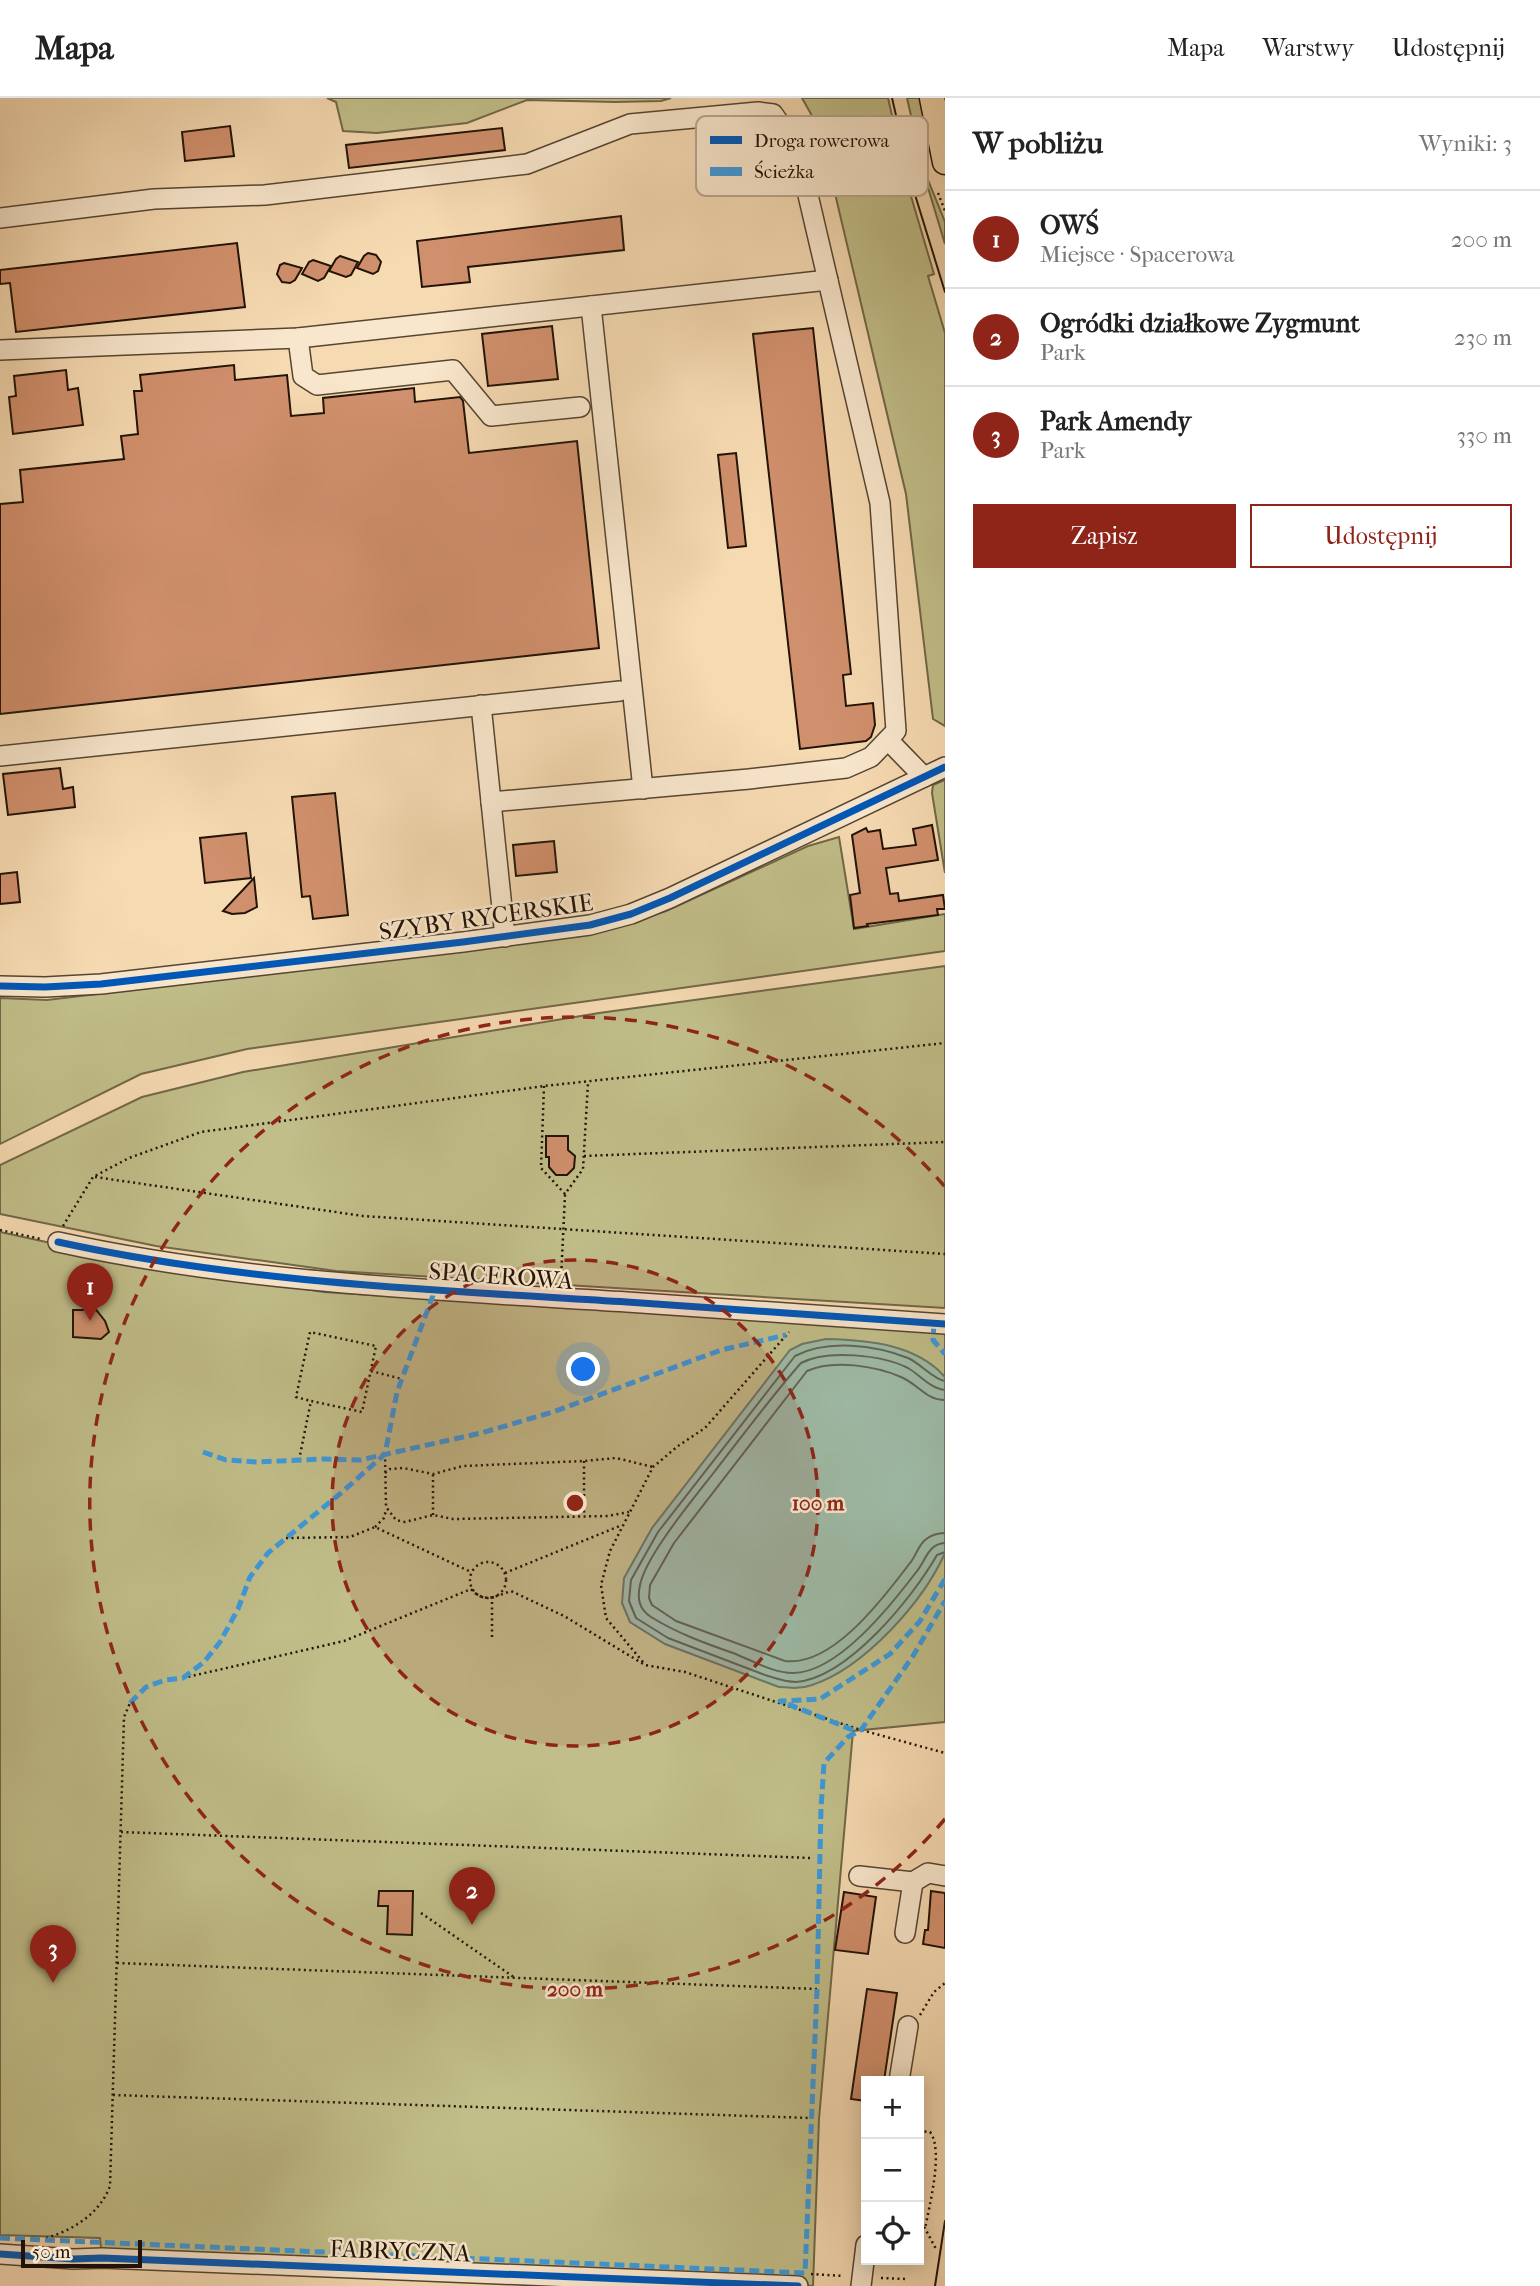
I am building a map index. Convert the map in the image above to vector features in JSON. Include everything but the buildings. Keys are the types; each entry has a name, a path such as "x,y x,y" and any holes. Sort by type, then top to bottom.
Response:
{"main road":[{"path":"932,98 945,162"}],"street":[{"path":"716,116 758,112 774,116"},
{"path":"0,218 154,199 265,195 527,164 631,124 696,118"},
{"path":"491,802 846,768 871,757 897,731 880,503 808,196"},
{"path":"0,350 298,338 828,280"},
{"path":"591,306 643,789"},
{"path":"298,338 303,376 317,385 453,370 491,416 580,407"},
{"path":"0,756 620,691"},
{"path":"481,705 505,936"},
{"path":"888,740 924,777"},
{"name":"SZYBY RYCERSKIE","path":"0,986 101,984 590,925 631,914 945,767"},
{"name":"SPACEROWA","path":"58,1242 151,1262 327,1282 560,1300 945,1324"},
{"path":"859,1876 913,1882 928,1873 945,1876"},
{"path":"905,1933 913,1882"},
{"path":"900,2076 908,2026"},
{"name":"FABRYCZNA","path":"0,2253 382,2278 798,2286"},
{"path":"861,2286 864,2265"}],"path":[{"path":"938,193 945,211"},
{"path":"0,1230 58,1242 62,1228 93,1177 130,1158 201,1132 544,1086 945,1043"},
{"path":"560,1300 565,1194 583,1169 588,1082"},
{"path":"544,1086 541,1168 565,1194"},
{"path":"584,1156 945,1142"},
{"path":"93,1177 363,1216 945,1254"},
{"path":"645,1665 606,1618 601,1585 610,1551 653,1467 705,1428 786,1335 807,1315"},
{"path":"310,1332 376,1346 362,1412 311,1401 296,1398 310,1332"},
{"path":"371,1371 402,1378"},
{"path":"299,1460 311,1401"},
{"path":"286,1538 350,1537 375,1527 384,1518 386,1507 385,1454"},
{"path":"385,1473 390,1469 403,1468 433,1474 463,1466 616,1458 653,1467"},
{"path":"584,1461 584,1516"},
{"path":"433,1474 433,1515"},
{"path":"386,1507 396,1520 405,1522 433,1515 453,1519 607,1516 630,1512"},
{"path":"505,1573 623,1525"},
{"path":"375,1527 471,1572"},
{"path":"499,1595 506,1585 505,1573 497,1564 485,1562 475,1567 471,1572 471,1589 482,1598 492,1598 512,1591 564,1616 645,1665 685,1672 861,1730 945,1753"},
{"path":"184,1678 344,1641 471,1589"},
{"path":"492,1598 492,1637"},
{"path":"40,2240 64,2233 83,2221 104,2200 110,2186 124,1717 130,1703"},
{"path":"121,1832 811,1858"},
{"path":"421,1913 515,1978"},
{"path":"117,1963 817,1989"},
{"path":"908,2026 915,2024 933,1992 945,1983"},
{"path":"113,2095 811,2118"},
{"path":"924,2131 930,2132 934,2137 936,2160 925,2229 936,2249"}],"shaded area":[{"path":"327,98 671,98 661,101 615,102 527,100 467,123 377,133 343,131 336,102"},
{"path":"802,98 888,98 892,116 812,116"},
{"path":"907,98 923,98 925,116 911,116"},
{"path":"928,180 945,222 945,244 928,188"},
{"path":"836,196 911,196 934,274 928,276 945,333 945,726 933,719 906,494"},
{"path":"945,780 945,873 932,793 933,785"},
{"path":"839,837 854,929 945,914 945,951 247,1049 141,1074 0,1144 0,998 47,1000 594,933 666,911 808,846"},
{"path":"945,966 945,1308 336,1271 156,1246 0,1214 0,1165 142,1097 243,1072 599,1013"},
{"path":"0,1232 148,1264 324,1292 945,1331 945,1722 853,1731 819,2119 813,2286 102,2258 100,2238 0,2235"}],"water":[{"path":"826,1339 874,1343 906,1351 920,1357 945,1377 945,1553 907,1612 871,1649 852,1664 812,1685 800,1688 779,1687 665,1644 630,1622 622,1603 624,1578 652,1528 790,1350 802,1344"}],"tram line":[{"path":"892,98 896,116"},
{"path":"915,196 945,292"},
{"path":"935,2286 945,2221"}],"marked path":[{"path":"130,1703 146,1687 165,1680 183,1678 204,1662 220,1642 238,1609 250,1577 268,1553 385,1454 397,1392 435,1290"},
{"path":"934,1323 933,1340 945,1354"},
{"path":"203,1452 226,1460 257,1462 360,1460 481,1433 553,1412 721,1350 786,1335"},
{"path":"853,1730 780,1701 820,1699 890,1654 920,1621 945,1579"},
{"path":"0,2238 805,2273 824,1763 848,1737 861,1730 913,1656 945,1601"}],"cycle path":[{"path":"0,986 101,984 590,925 631,914 670,898 945,767"},
{"path":"58,1242 199,1267 341,1283 945,1324"},
{"path":"0,2254 798,2286"}],"place":[{"name":"OWŚ","path":"90,1321"},
{"name":"Ogródki działkowe Zygmunt","path":"472,1925"},
{"name":"Park Amendy","path":"53,1983"}]}
